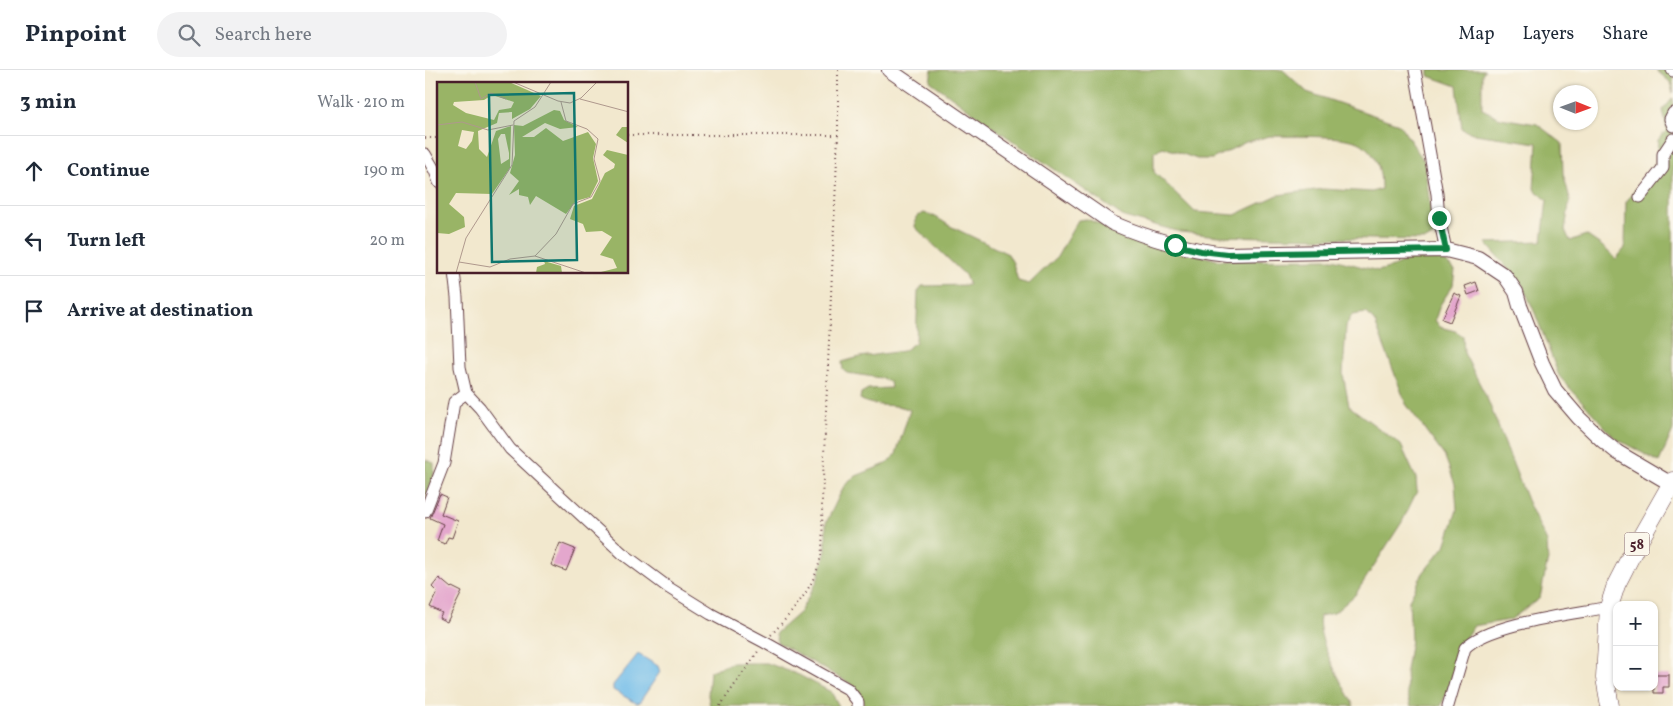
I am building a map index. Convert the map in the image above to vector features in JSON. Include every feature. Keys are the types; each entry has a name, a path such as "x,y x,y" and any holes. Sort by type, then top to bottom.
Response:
{"main road":[{"name":"58","path":"1610,706 1605,678 1609,607 1616,585 1672,483"}],"street":[{"path":"889,70 1112,223 1146,237 1201,251 1227,254 1446,250 1478,258 1505,276 1517,292 1520,306 1542,364 1555,390 1579,418 1617,452 1672,483"},
{"path":"1415,70 1446,250"},
{"path":"1673,113 1670,119 1673,126"},
{"path":"1640,197 1663,168 1663,154 1673,139"},
{"path":"425,154 437,177"},
{"path":"454,274 460,367 466,393 480,408 510,449 622,553 669,588 711,614 848,689 858,706"},
{"path":"425,512 444,464 454,402 466,393"},
{"path":"1448,706 1465,648 1471,642 1507,626 1609,607"}],"path":[{"path":"720,706 765,642 797,606 815,575 822,550 822,501 838,134 838,70"},
{"path":"629,135 838,134"}],"green space":[{"path":"932,70 1283,70 1307,92 1399,124 1424,161 1434,235 1426,240 1218,236 1181,232 1124,217 987,123 930,81","holes":["1270,136 1332,137 1362,144 1375,159 1380,176 1381,189 1372,192 1323,189 1278,195 1235,215 1195,212 1154,172 1154,152 1163,147 1197,159 1212,159 1246,142"]},
{"path":"1429,70 1485,70 1482,74 1482,109 1500,118 1537,124 1562,143 1563,173 1570,199 1565,230 1570,241 1586,235 1616,259 1625,248 1626,202 1656,162 1658,140 1667,130 1663,110 1673,98 1673,430 1659,462 1615,438 1559,376 1523,286 1486,243 1542,241 1547,200 1534,189 1537,143 1475,134 1462,129 1457,86 1429,76"},
{"path":"1656,70 1673,70 1673,93 1670,82"},
{"path":"924,213 936,217 950,226 1008,254 1013,263 1018,281 1029,284 1057,257 1078,220 1087,219 1120,233 1217,260 1333,259 1378,271 1393,267 1410,259 1442,259 1455,270 1453,285 1440,305 1435,320 1440,327 1455,331 1463,336 1464,353 1487,398 1527,500 1547,542 1548,559 1540,598 1510,620 1473,626 1460,646 1450,685 1441,706 1411,706 1407,693 1406,670 1411,640 1409,600 1423,573 1445,546 1457,510 1455,484 1445,457 1406,404 1375,322 1367,313 1352,315 1346,326 1343,374 1349,406 1401,445 1416,478 1417,491 1402,522 1355,595 1334,613 1320,616 1322,637 1326,649 1354,706 864,706 861,696 851,684 777,642 776,633 800,612 817,581 826,551 826,523 844,486 856,476 886,464 896,454 910,410 898,406 872,404 860,399 861,393 868,389 891,388 890,382 881,378 847,373 843,370 842,362 860,357 903,351 916,342 918,292 922,286 969,285 965,275 915,227 916,217"},
{"path":"425,461 434,463 434,476 425,499"},
{"path":"732,663 767,663 799,675 831,692 839,706 710,706 708,695 710,671"}],"water":[{"path":"638,654 658,666 660,672 639,703 636,703 613,690 613,685"}],"building":[{"path":"1476,282 1479,291 1468,295 1465,286"},
{"path":"1454,293 1461,296 1450,322 1442,319"},
{"path":"440,494 447,497 441,514 458,521 452,538 448,537 445,544 437,541 443,524 430,518"},
{"path":"560,543 575,549 566,571 551,565"},
{"path":"439,578 451,588 462,592 447,622 439,618 442,613 430,607 437,592 432,587"},
{"path":"1658,675 1669,675 1669,687 1663,687 1663,693 1654,693 1654,691 1658,691"}],"route":[{"path":"1175,245 1227,254 1446,250 1439,218"}]}
